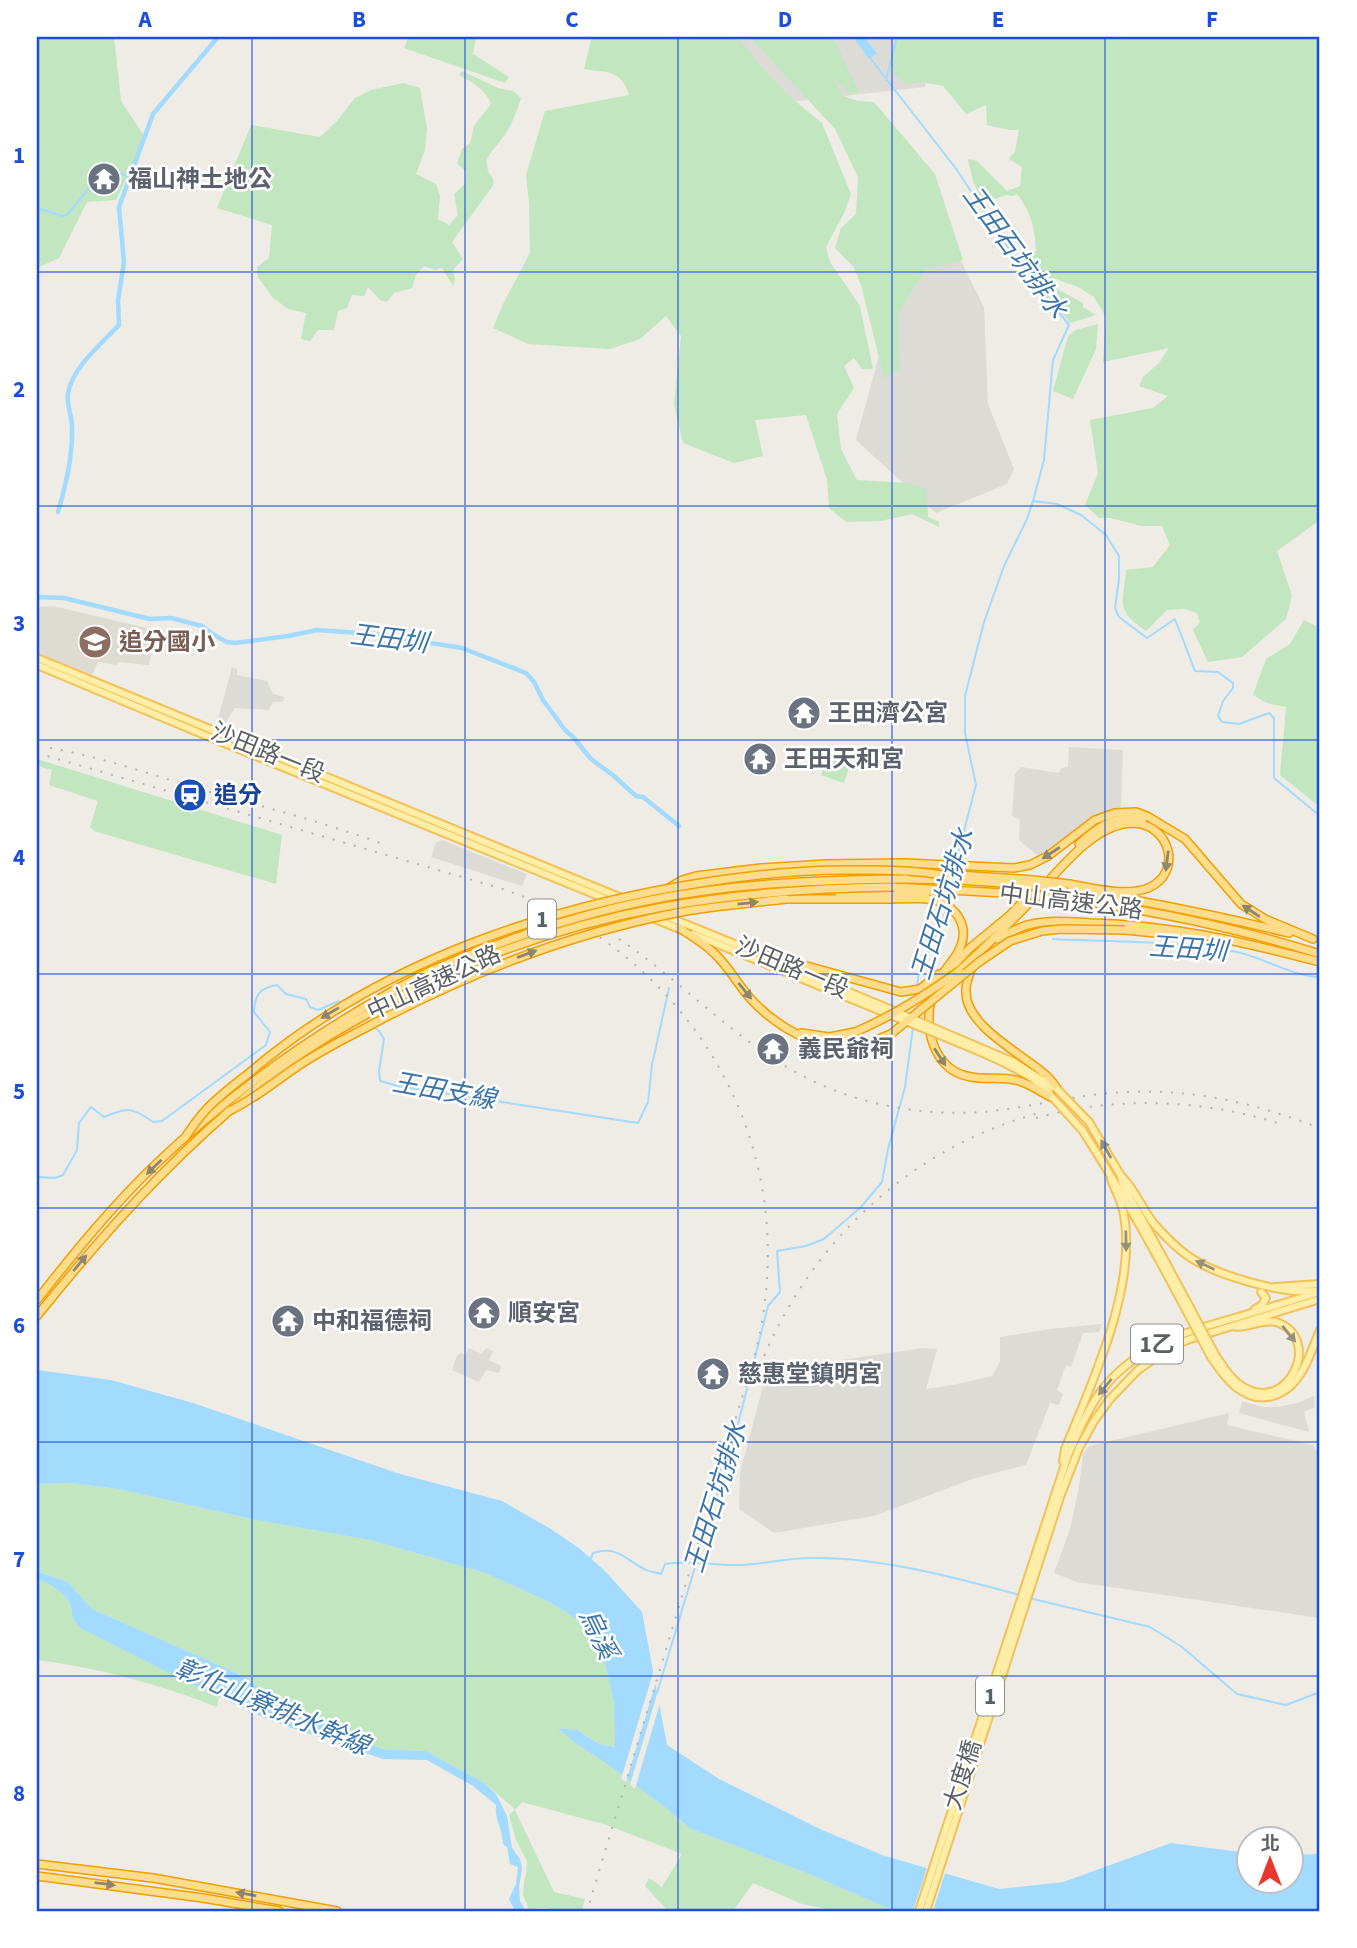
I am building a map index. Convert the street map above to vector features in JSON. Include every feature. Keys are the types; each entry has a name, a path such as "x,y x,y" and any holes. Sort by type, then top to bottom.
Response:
{"highway":[{"path":"653,914 667,889 696,876 827,864 905,863 954,874 1030,865 1060,848 1095,820 1115,813 1136,813 1161,823 1185,839 1241,904 1265,919 1317,941"},
{"path":"935,985 970,948 1010,915 1096,830 1112,820 1125,817 1161,823"},
{"path":"790,1030 829,1037 855,1032 902,1009 960,971 1084,845 1107,830 1128,823 1143,824 1156,831 1166,843 1169,858 1167,868 1157,883 1146,889 1115,891 1066,887"},
{"name":"中山高速公路","path":"186,1136 204,1112 286,1043 384,982 513,928 600,902 722,880 799,871 836,870 954,874 1066,887 1143,900 1317,941"},
{"name":"中山高速公路","path":"37,1300 118,1204 154,1166 186,1136 283,1058 327,1028 394,990 479,950 578,917 710,890 954,874"},
{"name":"中山高速公路","path":"37,1316 140,1196 200,1136 301,1055 344,1027 439,977 525,942 599,919 706,899 810,889 894,887 1023,894 1137,909 1196,921 1320,954"},
{"name":"中山高速公路","path":"786,899 835,894 947,890"},
{"path":"229,1111 250,1100 317,1054 370,1025 461,981 527,954 642,920 721,906 786,899 922,900 947,906 960,919 963,932 961,945 935,985 930,1005 929,1028 935,1050 953,1071 969,1077 1021,1082 1053,1098"},
{"path":"1027,905 1016,921 973,962 966,995 974,1016 1048,1077 1058,1090"},
{"path":"998,939 1035,923 1114,923 1238,941 1320,962"},
{"path":"679,928 713,952 761,1009 810,1041 833,1047 864,1045 891,1034 979,962 1010,941 1042,931 1125,930 1275,950"},
{"path":"752,951 901,992 917,990 928,984 951,962"},
{"path":"37,1864 153,1878 337,1911"},
{"path":"37,1876 166,1892 279,1911"}],"main road":[{"name":"沙田路一段","path":"37,659 653,914 752,951 895,1014 1014,1062 1058,1090 1089,1122 1121,1176 1123,1185 1223,1375 1238,1389 1258,1397 1274,1396 1285,1390 1297,1380 1320,1330"},
{"name":"沙田路一段","path":"37,665 66,673"},
{"name":"沙田路一段","path":"653,914 679,928 895,1014"},
{"name":"沙田路一段","path":"940,1033 1025,1074 1049,1092 1083,1131 1111,1179 1124,1213 1124,1272 1117,1305 1096,1372 1065,1449 1063,1480"},
{"path":"1121,1176 1128,1182 1153,1222 1184,1252 1208,1267 1280,1290 1320,1291"},
{"name":"沙田路一段","path":"1111,1179 1165,1265"},
{"path":"1270,1287 1320,1284"},
{"name":"1乙","path":"1063,1480 1080,1425 1105,1386 1129,1362 1157,1344 1187,1331 1320,1291"},
{"path":"1245,1314 1262,1305 1266,1298 1261,1292"},
{"path":"1227,1327 1320,1299"},
{"name":"沙田路一段","path":"1214,1357 1235,1381 1245,1388 1260,1392 1278,1389 1297,1369 1299,1354 1295,1338 1287,1328 1274,1322 1227,1327"},
{"name":"1","path":"1063,1480 1094,1421 1110,1399 1138,1370 1172,1346 1227,1327"},
{"name":"大度橋","path":"919,1911 1063,1480"},
{"name":"大度橋","path":"926,1911 1063,1480"}],"shaded area":[{"path":"714,37 934,37 925,87 763,105"},
{"path":"953,245 984,307 988,404 1014,469 1007,484 936,513 856,440 900,278"},
{"name":"追分國小","path":"53,606 155,630 149,665 98,662 92,675 37,653 37,607"},
{"path":"232,667 237,669 237,675 267,681 273,694 284,697 283,702 273,702 269,710 235,708 222,728 216,727"},
{"path":"1069,747 1123,750 1121,807 1101,813 1039,857 1019,840 1020,820 1012,816 1015,774 1021,767 1059,773 1061,768 1068,767"},
{"path":"442,840 527,874 522,886 431,857 436,843"},
{"path":"1102,1324 1099,1332 1083,1333 1071,1367 1066,1365 1057,1390 1063,1394 1059,1405 1050,1403 1026,1465 975,1478 874,1516 774,1533 739,1509 740,1473 767,1371 923,1348 937,1349 926,1389 992,1376 1000,1362 1000,1337"},
{"path":"469,1348 482,1354 486,1348 493,1351 489,1360 501,1366 499,1373 486,1370 479,1382 452,1370 457,1356 461,1353 465,1355"},
{"path":"1314,1396 1315,1407 1304,1412 1309,1432 1239,1413 1242,1401 1263,1407 1277,1407 1298,1403"},
{"path":"1229,1413 1227,1425 1313,1445 1320,1455 1320,1618 1077,1582 1054,1573 1070,1529 1083,1454 1089,1446"}],"green space":[{"path":"37,37 114,37 121,101 146,139 116,200 87,202 59,258 37,268"},
{"path":"409,37 476,37 473,54 509,77 505,83 404,48"},
{"path":"592,37 738,37 756,61 790,97 822,123 851,194 826,247 830,262 860,306 873,369 862,369 854,358 844,366 854,388 837,414 841,449 857,480 909,483 927,489 928,517 939,522 939,527 912,514 881,521 846,522 829,508 827,480 806,415 755,420 763,456 734,463 683,443 674,404 681,336 666,316 640,339 610,349 528,344 493,328 530,253 526,175 545,111 629,95 618,76 584,69"},
{"path":"750,37 833,37 859,92 850,94 831,76 843,96 874,102 935,174 963,260 925,270 898,314 899,369 884,378 861,285 853,266 835,248 841,228 856,214 858,177 835,129"},
{"path":"897,37 1320,37 1320,520 1277,551 1292,596 1286,619 1242,657 1208,662 1193,630 1200,622 1197,613 1185,609 1167,610 1146,631 1129,617 1123,605 1126,570 1153,567 1170,545 1162,526 1142,526 1099,518 1085,505 1098,473 1090,420 1153,408 1168,396 1139,386 1143,377 1159,363 1169,348 1103,362 1106,317 1094,297 1078,287 1053,278 1049,282 1083,303 1083,307 1096,315 1070,323 1039,289 1013,256 1036,251 1033,228 1026,207 1017,194 983,203 973,181 968,159 977,161 1007,191 1020,186 1022,167 1009,159 1015,152 1019,130 987,125 986,105 966,114 943,86 922,82 907,84 894,74 893,55"},
{"path":"462,71 498,88 513,91 521,98 504,136 486,160 494,181 492,187 452,242 463,259 453,270 453,286 442,268 435,270 424,266 416,275 412,288 394,293 387,302 380,300 368,287 364,296 352,295 347,308 338,311 334,330 318,330 310,341 301,339 306,313 288,309 272,297 258,277 257,267 269,258 272,225 217,208 251,125 320,137 355,98 371,90 403,83 420,88 427,128 425,150 416,174 436,184 440,196 438,219 449,225 458,215 454,194 465,184 466,171 457,164 462,149 470,143 474,126 491,104 482,91 459,75"},
{"path":"1098,324 1096,349 1073,399 1053,391 1068,336 1076,330"},
{"path":"1304,620 1320,628 1320,807 1280,775 1286,707 1267,703 1253,695 1266,659 1290,644"},
{"path":"829,754 851,762 844,783 821,775"},
{"path":"37,759 282,835 276,884 94,831 90,827 98,801 49,785 52,770 37,766"},
{"path":"69,1483 118,1489 256,1520 370,1540 485,1573 549,1602 578,1620 602,1649 614,1704 616,1747 599,1744 577,1730 560,1728 575,1743 610,1766 691,1829 809,1874 885,1907 913,1911 838,1911 802,1904 753,1883 731,1911 668,1911 645,1886 649,1878 662,1887 682,1854 607,1825 522,1802 515,1810 554,1892 585,1899 582,1911 536,1908 526,1911 528,1907 523,1895 527,1861 516,1840 509,1815 515,1809 484,1783 426,1751 382,1749 360,1740 344,1725 319,1720 301,1712 232,1671 92,1609 68,1582 37,1571 37,1484"},
{"path":"37,1579 64,1595 80,1628 219,1696 217,1707 128,1678 37,1660"}],"water":[{"path":"853,37 864,37 877,53 869,59"},
{"name":"烏溪","path":"37,1370 111,1380 193,1403 397,1473 502,1501 580,1549 605,1571 642,1612 667,1745 719,1779 822,1830 885,1856 999,1889 1063,1882 1171,1843 1234,1851 1234,1896 1304,1896 1304,1855 1320,1854 1320,1911 901,1911 885,1907 809,1874 691,1829 558,1728 577,1730 599,1744 615,1747 614,1704 602,1649 578,1620 549,1602 485,1573 370,1540 256,1520 118,1489 69,1483 37,1484"},
{"name":"彰化山寮排水幹線","path":"37,1571 68,1582 92,1609 232,1671 301,1712 319,1720 344,1725 360,1740 382,1749 426,1751 484,1783 496,1794 507,1816 512,1848 520,1859 522,1868 520,1901 526,1911 515,1911 509,1899 516,1884 518,1867 510,1864 496,1815 496,1805 473,1786 427,1760 383,1759 269,1720 183,1680 80,1628 64,1595 37,1579"}],"pier":[{"path":"656,1663 658,1675 626,1782 621,1779"},
{"path":"660,1684 662,1696 635,1789 630,1785"},
{"path":"928,1865 946,1870 933,1911 913,1911"}],"waterway":[{"path":"58,512 71,448 72,422 68,406 70,385 88,357 119,325 118,300 124,262 119,207 153,114 218,37"},
{"path":"886,80 897,37"},
{"name":"王田石坑排水","path":"870,58 957,170 1017,261 1069,325 1053,360 1044,460 1033,501 1004,566 984,622 965,696 965,733 976,785 956,861"},
{"path":"37,208 62,216 67,215 103,171 109,170 130,177"},
{"path":"1033,501 1057,504 1081,515 1106,535 1119,556 1115,608 1119,617 1147,638 1175,619 1195,671 1218,672 1233,683 1218,716 1222,722 1239,724 1269,713 1274,718 1274,778 1320,816"},
{"name":"王田圳","path":"37,597 64,598 150,619 171,618 202,626 227,642 235,643 317,630 375,634 462,648 526,673 565,730 591,759 636,796 643,797 679,826"},
{"name":"王田石坑排水","path":"917,987 919,971 946,907"},
{"name":"王田圳","path":"1053,939 1165,944 1232,951 1297,973 1320,977"},
{"name":"王田支線","path":"37,1177 55,1178 63,1175 77,1150 79,1123 91,1107 104,1117 130,1110 153,1122 162,1121 266,1045 270,1032 254,1012 255,1001 262,990 277,985 286,994 306,999 310,1007 318,1010 339,1001 343,1004"},
{"name":"王田支線","path":"373,1026 384,1039 380,1081 638,1123 648,1102 652,1065 669,988"},
{"name":"王田石坑排水","path":"657,1693 737,1428 768,1306 780,1292 777,1251 806,1246 824,1239 861,1207 882,1182 905,1087 913,1027"},
{"path":"590,1560 593,1553 615,1552 646,1570 661,1574 665,1564 674,1563 740,1565 801,1558 835,1558 916,1569 1020,1595"},
{"path":"1029,1598 1150,1627 1182,1647 1237,1694 1286,1705 1320,1692"}],"railway":[{"path":"50,748 125,766 315,821 383,844"},
{"path":"37,753 503,889 551,908 615,948 664,993 704,1044 735,1100 756,1160 767,1224 766,1290 754,1358 587,1911"},
{"path":"619,939 723,1022 777,1061 836,1091 877,1104 920,1111 964,1113 1114,1093 1179,1093 1250,1105 1320,1128"},
{"path":"1036,1118 1096,1106 1157,1103 1218,1109 1278,1123"},
{"path":"760,1366 781,1321 807,1278 837,1240 871,1205 909,1174 951,1148 995,1128 1043,1112"}],"place":[{"name":"福山神土地公","path":"104,179"},
{"name":"追分國小","path":"95,642"},
{"name":"王田濟公宮","path":"804,713"},
{"name":"王田天和宮","path":"760,759"},
{"name":"追分","path":"190,795"},
{"name":"義民爺祠","path":"773,1049"},
{"name":"順安宮","path":"484,1313"},
{"name":"中和福德祠","path":"288,1321"},
{"name":"慈惠堂鎮明宮","path":"713,1374"}]}
